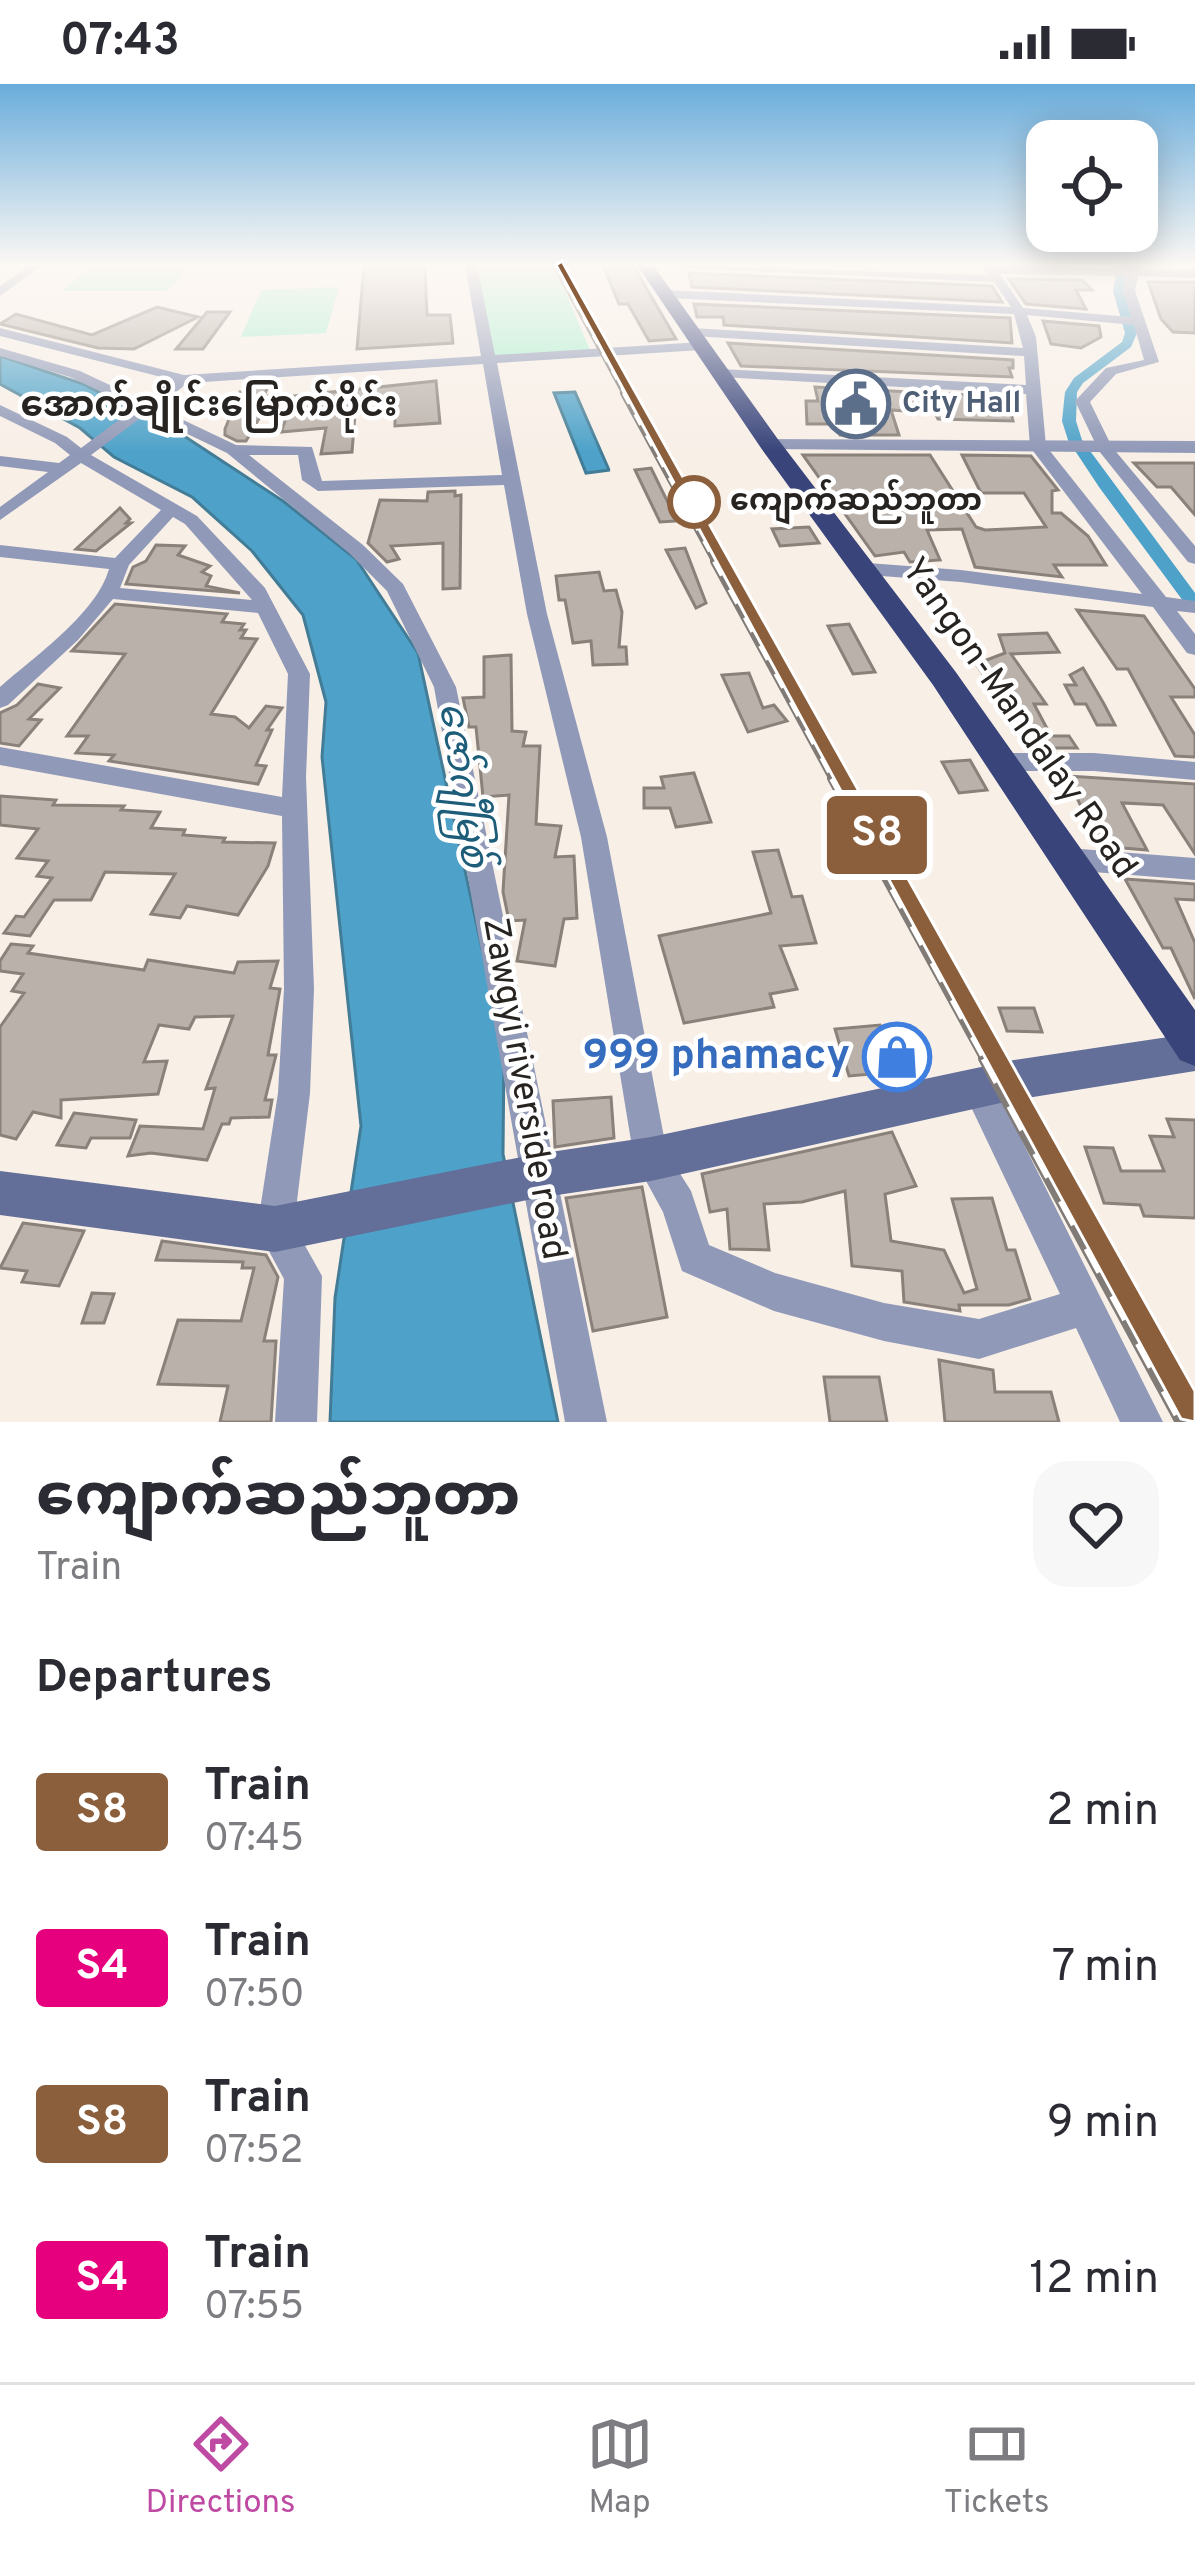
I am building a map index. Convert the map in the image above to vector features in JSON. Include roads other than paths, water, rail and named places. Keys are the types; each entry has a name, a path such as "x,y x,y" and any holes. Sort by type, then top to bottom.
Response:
{"highway":[{"name":"Yangon-Mandalay Road","path":"688,327 769,443 868,569 1195,1049"}],"main road":[{"path":"2,1201 290,1227 1195,1049"}],"street":[{"path":"483,327 537,614 594,837 651,1159 678,1204 695,1258 774,1292 884,1322 979,1339 1084,1306"},
{"path":"1023,327 1045,447 1176,605 1195,648"},
{"path":"1136,327 1152,362 1111,371 1082,401 1096,448 1191,549"},
{"path":"0,332 121,359 184,379 704,351 1028,352"},
{"path":"704,351 1031,390"},
{"name":"Zawgyi riverside road","path":"0,352 50,364 233,449 356,549 396,588 445,687 494,928 528,1179 586,1422"},
{"path":"0,515 184,379"},
{"path":"0,410 61,440 73,463"},
{"path":"769,443 1195,447"},
{"path":"233,449 306,450 310,480 318,486 510,480"},
{"path":"0,460 73,463 172,508 258,592 298,674 299,989 290,1227 303,1276 296,1422"},
{"path":"0,700 110,593 120,564 172,508"},
{"path":"0,551 120,564"},
{"path":"868,569 962,576 1176,605"},
{"path":"110,593 265,607"},
{"path":"0,757 295,809"},
{"path":"1001,762 1094,762 1195,771"},
{"path":"1068,859 1195,869"},
{"path":"979,1088 1142,1422"}],"water":[{"path":"0,356 83,384 178,432 283,501 356,559 418,653 504,1051 503,1154 558,1422 330,1422 335,1298 361,1126 322,757 326,702 303,615 252,551 192,497 114,457 80,428 0,384"},
{"path":"575,392 610,470 586,473 554,393"}],"waterway":[{"path":"1129,327 1127,344 1078,381 1071,392 1069,421 1075,440 1107,487 1195,605"}],"railway":[{"path":"589,327 626,396"},
{"path":"624,393 717,564"},
{"path":"715,561 835,781"},
{"path":"833,778 987,1061"},
{"path":"985,1058 1182,1422"},
{"path":"1086,1209 1195,1405"}],"train":[{"name":"S8","path":"598,327 1195,1405"}],"place":[{"name":"City Hall","path":"856,404"},
{"name":"ကျောက်ဆည်ဘူတာ","path":"694,502"},
{"name":"999 phamacy","path":"897,1057"}],"district":[{"name":"အောက်ချိုင်းမြောက်ပိုင်း","path":"209,407"}],"water label":[{"name":"ဇော်ဂျီမြစ်","path":"461,785"}]}
